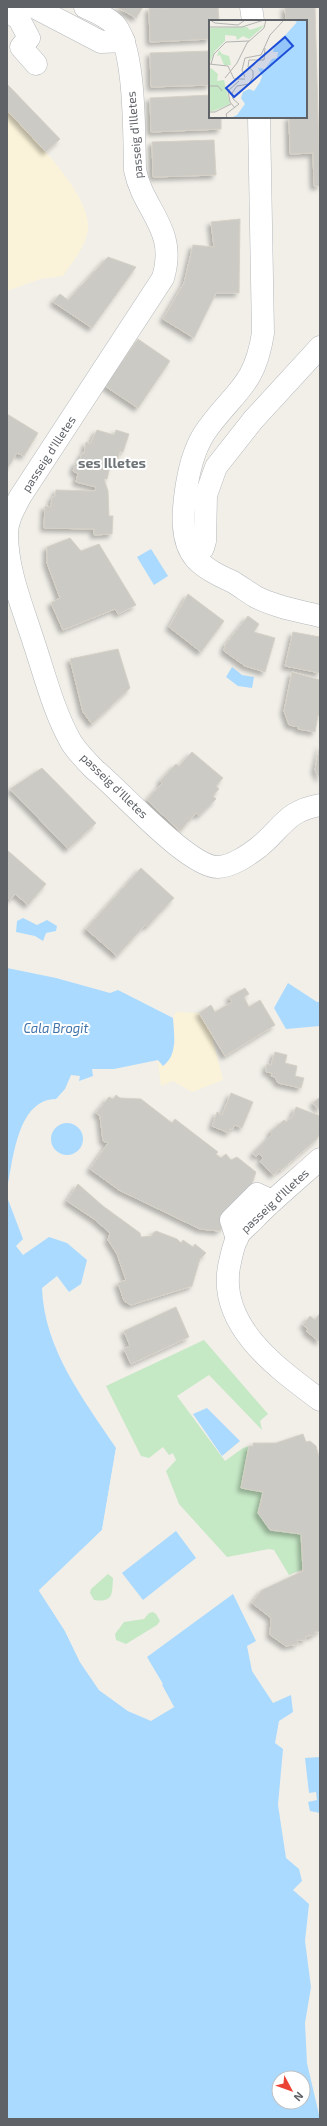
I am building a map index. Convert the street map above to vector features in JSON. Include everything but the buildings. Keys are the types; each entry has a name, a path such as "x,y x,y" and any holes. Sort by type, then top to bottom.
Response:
{"street":[{"path":"34,7 101,42 124,41"},
{"name":"passeig d'Illetes","path":"85,7 115,24 124,41 132,98 135,170 137,181 160,222 166,244 166,267 163,278 10,516 7,533 9,564 50,694 71,741 81,756 95,770 187,854 207,865 218,867 229,865 250,854 267,840 284,820 297,811 320,806"},
{"path":"251,7 253,20"},
{"path":"7,10 18,19 29,38 21,47 36,64"},
{"path":"259,118 263,333 260,355 254,370 244,387 208,428 193,458 188,472 184,502 185,534 194,557 213,572 263,599 320,616"},
{"path":"189,546 198,551 203,548 206,527 206,495 216,467 254,420 320,347"},
{"path":"206,527 218,561 238,585"},
{"name":"passeig d'Illetes","path":"320,1159 272,1201 240,1234 228,1268 229,1294 238,1320 267,1358 320,1400"}],"green space":[{"path":"204,1340 268,1414 260,1421 262,1430 209,1375 177,1396 225,1461 243,1448 249,1446 241,1488 263,1492 258,1513 270,1530 301,1534 303,1569 289,1575 274,1550 269,1549 227,1557 179,1504 166,1471 176,1460 173,1453 169,1455 163,1447 149,1458 141,1456 106,1386"},
{"path":"108,1574 113,1578 111,1596 101,1601 94,1600 90,1593 91,1589"},
{"path":"153,1612 160,1621 157,1625 126,1644 116,1640 115,1634 124,1622 144,1619 149,1613"}],"sand":[{"path":"7,110 68,179 85,210 88,231 76,258 63,276 40,279 7,291"},
{"path":"176,1012 199,1013 211,1032 223,1080 192,1092 173,1081 161,1086 158,1060 163,1066 175,1043 173,1018"}],"water":[{"path":"151,549 168,576 154,585 137,557"},
{"path":"232,667 242,675 254,677 252,688 238,686 226,677"},
{"path":"23,918 37,925 47,920 57,926 56,931 46,933 43,941 35,936 16,932 17,921"},
{"name":"Cala Brogit","path":"7,968 56,978 110,993 118,990 173,1018 174,1044 171,1056 163,1066 158,1060 114,1069 92,1069 93,1076 79,1081 80,1076 71,1075 65,1089 56,1099 43,1102 33,1109 25,1120 15,1148 7,1190"},
{"path":"288,983 317,1002 320,1002 320,1026 286,1029 274,1008"},
{"path":"67,1123 73,1124 80,1130 83,1139 82,1145 76,1152 67,1155 61,1154 54,1148 51,1139 52,1133 58,1126"},
{"path":"7,1197 23,1239 16,1246 23,1255 49,1237 67,1243 87,1260 81,1284 69,1292 57,1276 42,1288 44,1310 58,1353 79,1392 116,1448 102,1530 39,1590 65,1631 80,1662 99,1690 128,1711 151,1720 174,1707 162,1685 163,1684 147,1657 233,1594 256,1641 247,1646 252,1671 273,1703 291,1695 293,1712 279,1721 275,1743 283,1749 278,1805 286,1858 299,1869 302,1881 293,1890 309,1904 305,1941 311,1987 305,2023 309,2070 271,2070 271,2110 311,2110 311,2080 320,2119 7,2119"},
{"path":"207,1408 240,1441 222,1456 193,1414"},
{"path":"176,1531 196,1558 143,1600 122,1573"},
{"path":"320,1757 320,1813 310,1811 308,1802 317,1800 316,1792 309,1793 305,1758"}],"pier":[{"path":"116,1448 118,1448 114,1480 104,1531 41,1591 67,1630 81,1661 101,1689 114,1700 151,1718 171,1706 160,1686 162,1685 174,1707 151,1721 128,1711 99,1690 80,1662 65,1631 39,1591 102,1530"}],"district":[{"name":"ses Illetes","path":"112,463"}]}
